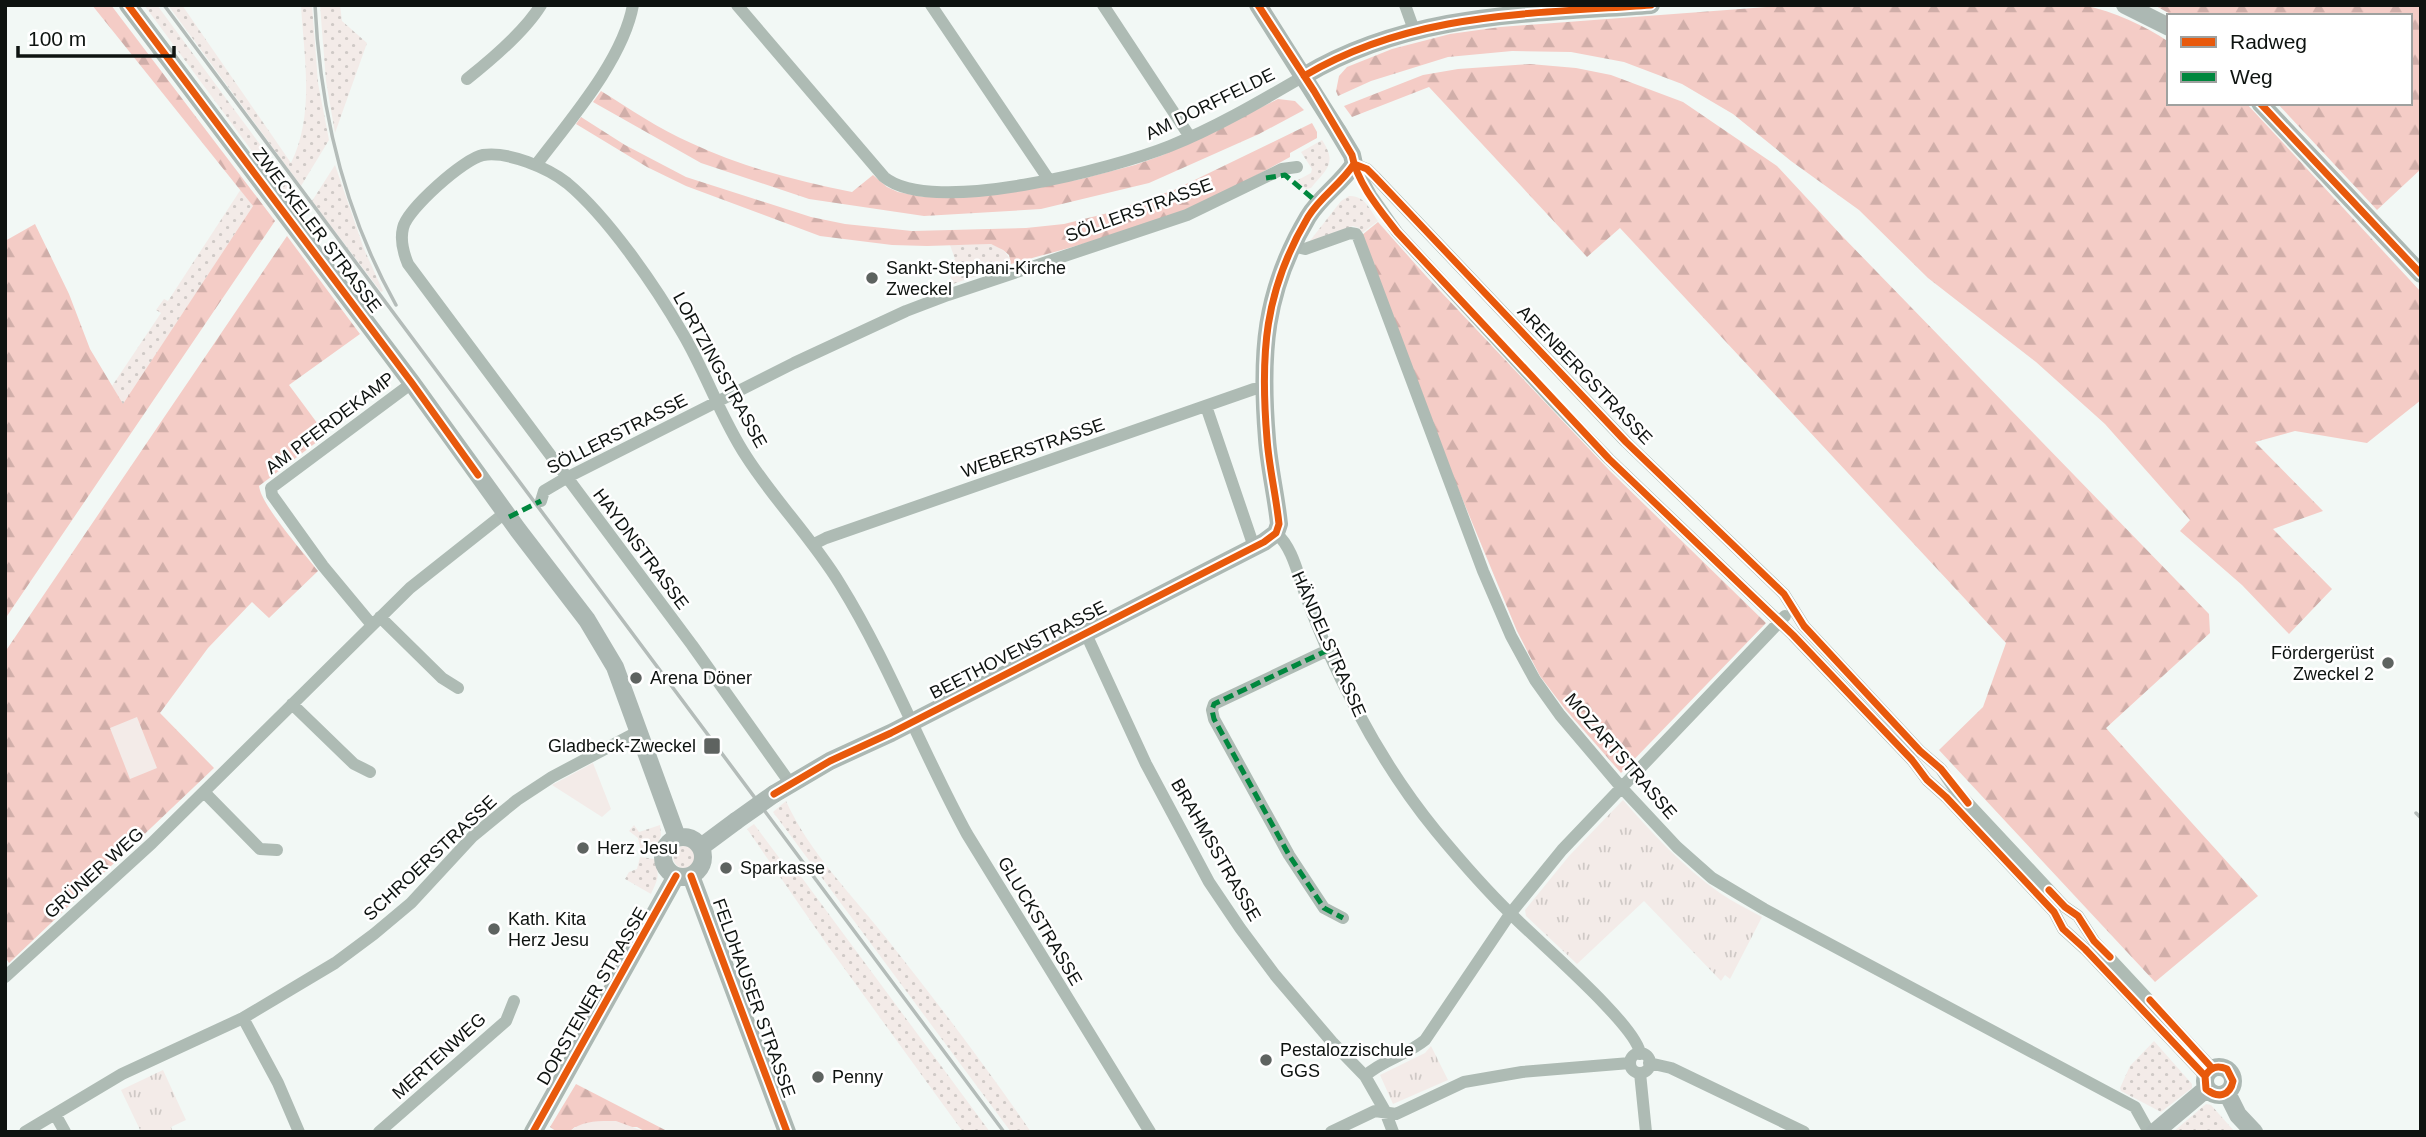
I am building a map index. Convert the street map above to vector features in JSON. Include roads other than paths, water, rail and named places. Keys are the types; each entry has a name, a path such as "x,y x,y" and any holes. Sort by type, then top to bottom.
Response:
{"street":[{"name":"ZWECKELER STRASSE","path":"128,5 506,512"},
{"path":"467,79 505,46 541,5"},
{"path":"537,164 620,46 630,23 633,5"},
{"name":"AM DORFFELDE","path":"737,5 890,182 914,190 997,188 1100,169 1190,137 1309,83"},
{"path":"931,5 1049,180"},
{"path":"1103,5 1190,137"},
{"name":"ARENBERGSTRASSE","path":"1258,5 1309,83 1352,155 1354,164 1397,232 1609,459 1779,622 2054,912 2063,929 2208,1078"},
{"path":"1309,83 1347,52 1409,17 1458,21 1651,5"},
{"path":"2125,5 2167,26"},
{"path":"2262,105 2421,274"},
{"name":"LORTZINGSTRASSE","path":"412,270 405,256 402,237 406,218 414,207 470,159 491,155 537,164 567,183 601,218 643,272 683,334 746,456 814,544 864,626 911,722"},
{"name":"ARENBERGSTRASSE","path":"1354,164 1367,169 1598,413 1784,594 1804,626 1920,751 1941,769 1954,788 2055,897 2078,916 2094,941 2208,1078"},
{"name":"HÄNDELSTRASSE","path":"1354,164 1310,214 1292,246 1276,284 1269,313 1265,389 1267,439 1279,524 1276,533 1286,544 1328,650 1368,731 1399,783 1459,858 1510,914 1633,1036 1639,1048 1635,1059"},
{"name":"SÖLLERSTRASSE","path":"541,501 544,491 566,478 794,363 916,307 1187,215 1282,169 1297,167"},
{"name":"MOZARTSTRASSE","path":"1292,246 1304,249 1350,233 1358,237 1474,546 1511,636 1535,680 1560,715 1621,787 1677,847 1712,878 1764,909 2136,1107 2149,1132"},
{"name":"HAYDNSTRASSE","path":"412,270 692,645 790,783"},
{"name":"AM PFERDEKAMP","path":"376,621 296,531 272,495 271,488 412,383"},
{"name":"WEBERSTRASSE","path":"814,544 1254,389 1265,389"},
{"path":"1206,406 1254,548"},
{"path":"506,512 587,620 615,667 677,837"},
{"name":"GRÜNER WEG","path":"5,977 152,843 410,588 506,512"},
{"name":"BEETHOVENSTRASSE","path":"701,847 790,783 830,761 1086,634 1254,548 1276,533"},
{"path":"1365,1076 1372,1069 1415,1048 1424,1040 1510,914 1562,850 1793,609"},
{"path":"376,621 442,678 458,688"},
{"name":"BRAHMSSTRASSE","path":"1086,634 1146,764 1209,882 1275,975 1365,1076 1394,1132"},
{"path":"1328,650 1214,704 1212,710 1241,771 1289,855 1324,908 1343,918"},
{"path":"292,704 354,764 369,772"},
{"name":"GLUCKSTRASSE","path":"911,722 941,787 967,834 1150,1132"},
{"name":"SCHROERSTRASSE","path":"25,1132 122,1074 243,1018 324,970 374,934 425,888 473,836 517,800 552,777 639,731"},
{"path":"204,792 260,849 277,850"},
{"path":"677,837 692,838 701,847 704,853 702,865 684,876 666,868 663,858 666,845 677,837"},
{"name":"DORSTENER STRASSE","path":"533,1132 684,876"},
{"name":"FELDHAUSER STRASSE","path":"684,876 787,1132"},
{"name":"MERTENWEG","path":"379,1132 506,1021 514,1001"},
{"path":"243,1018 278,1083 299,1132"},
{"path":"1331,1132 1375,1111 1396,1114 1464,1082 1646,1056 1650,1063 1671,1068 1804,1132"},
{"path":"1635,1059 1633,1070 1640,1073 1647,1070 1650,1063"},
{"name":"ARENBERGSTRASSE","path":"2208,1078 2220,1067 2232,1074 2232,1088 2227,1093 2238,1115 2254,1132"},
{"path":"1640,1073 1646,1132"},
{"path":"2208,1078 2212,1094 2219,1096 2227,1093"},
{"path":"2155,1132 2208,1078"},
{"path":"55,1114 65,1132"}],"railway":[{"path":"164,5 1004,1132"},
{"path":"315,5 323,83 338,160 363,234 396,305"},
{"path":"2416,813 2421,818"}],"place":[{"name":"Sankt-Stephani-Kirche Zweckel","path":"872,278"},
{"name":"Fördergerüst Zweckel 2","path":"2388,663"},
{"name":"Arena Döner","path":"636,678"},
{"name":"Gladbeck-Zweckel","path":"712,746"},
{"name":"Herz Jesu","path":"583,848"},
{"name":"Sparkasse","path":"726,868"},
{"name":"Kath. Kita Herz Jesu","path":"494,929"},
{"name":"Pestalozzischule GGS","path":"1266,1060"},
{"name":"Penny","path":"818,1077"}]}
